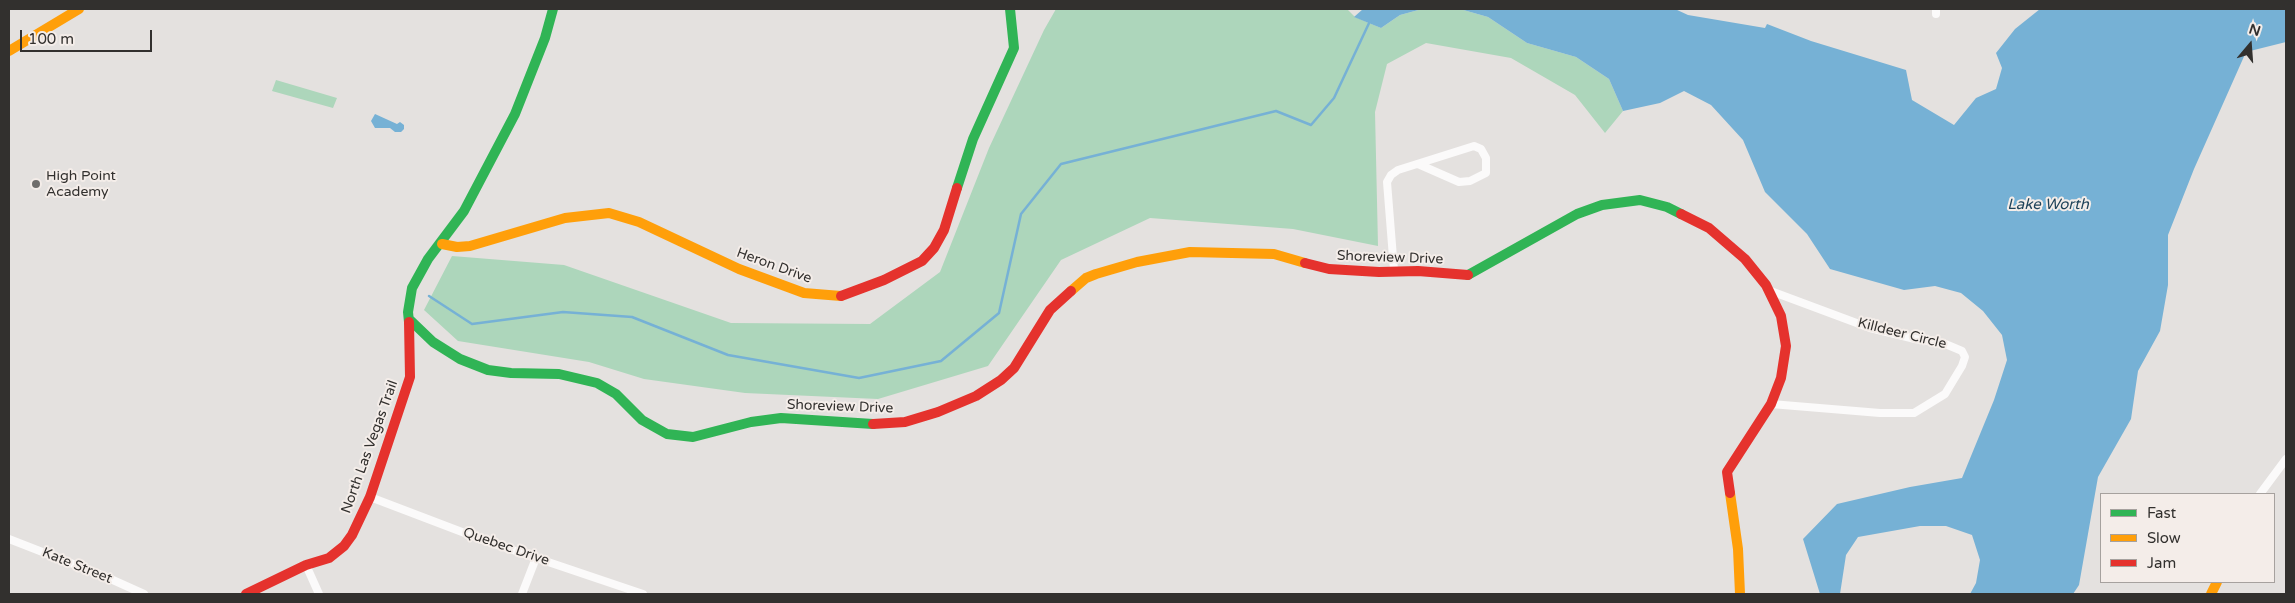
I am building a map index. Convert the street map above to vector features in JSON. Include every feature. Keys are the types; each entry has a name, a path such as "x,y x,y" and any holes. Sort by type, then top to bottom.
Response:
{"street":[{"path":"9,51 79,9"},
{"name":"North Las Vegas Trail","path":"246,594 306,565 329,558 344,546 352,535 370,497 410,377 411,356 408,312 412,288 428,260 442,244 464,211 515,114 545,38 553,9"},
{"name":"Heron Drive","path":"442,244 458,247 470,246 565,218 609,213 639,222 739,269 804,293 844,296 884,280 922,261 934,248 944,230 973,139 1014,48 1010,9"},
{"path":"1394,270 1387,182 1391,175 1398,170 1474,146 1481,148 1486,158 1486,173 1470,182 1459,182 1418,164"},
{"name":"Shoreview Drive","path":"409,319 433,342 460,359 488,370 512,373 559,374 598,383 616,394 642,420 667,434 693,437 751,422 781,418 879,424 905,422 938,412 976,396 1014,368 1050,310 1086,278 1137,262 1190,252 1248,252 1274,254 1329,269 1418,271 1465,276 1577,214 1602,205 1640,200 1667,207 1708,228 1745,258 1768,290 1781,316 1786,346 1781,378 1771,404 1727,472 1738,549 1740,594"},
{"name":"Killdeer Circle","path":"1768,290 1870,328 1915,339 1943,342 1962,351 1965,357 1962,366 1945,394 1914,413 1880,413 1771,404"},
{"path":"2261,493 2286,459"},
{"name":"Quebec Drive","path":"370,497 536,558 643,594"},
{"name":"Kate Street","path":"9,539 104,576 144,594"},
{"path":"522,594 536,558"},
{"path":"306,565 319,594"}],"green space":[{"path":"1056,9 1347,9 1355,17 1381,28 1400,15 1422,9 1460,9 1488,17 1527,43 1576,57 1609,79 1623,111 1605,133 1575,95 1511,58 1426,43 1387,64 1375,112 1378,246 1293,229 1150,218 1061,260 988,366 878,399 745,393 644,379 589,362 458,341 424,310 452,256 564,265 731,323 870,324 940,272 989,148 1044,30"},
{"path":"276,80 337,98 333,108 272,91"}],"water":[{"path":"1363,9 1422,9 1400,15 1381,28 1354,17"},
{"name":"Lake Worth","path":"1460,9 1675,9 1688,15 1765,28 1767,24 1811,41 1906,70 1912,100 1954,125 1976,98 1996,89 2002,68 1996,53 2015,29 2040,9 2286,9 2286,42 2246,52 2194,169 2168,235 2168,285 2160,331 2138,371 2131,419 2098,477 2079,585 2073,594 1970,594 1976,583 1980,560 1972,535 1946,526 1920,526 1858,537 1846,555 1840,594 1820,594 1803,539 1837,504 1910,487 1962,478 1994,400 2007,360 2002,335 1983,311 1961,293 1935,286 1904,290 1830,269 1807,234 1765,192 1743,140 1711,105 1684,91 1660,103 1623,111 1609,79 1576,57 1527,43 1488,17"},
{"path":"375,114 397,124 400,122 404,125 404,129 401,132 395,132 390,128 375,128 371,121"}],"waterway":[{"path":"429,296 472,324 563,312 632,317 728,355 859,378 941,361 999,313 1021,214 1061,164 1276,111 1311,125 1334,98 1370,21"}],"traffic: fast":[{"path":"409,322 408,312 412,288 428,259 464,211 515,114 545,38 553,9"},
{"path":"957,188 973,139 1014,48 1010,9"},
{"path":"1468,275 1577,214 1602,205 1640,200 1667,207 1681,214"},
{"path":"409,319 433,342 460,359 488,370 511,373 559,374 597,383 616,394 642,420 667,434 693,437 751,422 781,418 873,424"}],"traffic: slow":[{"path":"9,51 79,9"},
{"path":"442,244 457,247 470,246 565,218 609,213 639,222 739,269 804,293 841,296"},
{"path":"1071,291 1086,278 1096,274 1137,262 1190,252 1274,254 1305,263"},
{"path":"1730,493 1738,549 1740,594"},
{"path":"2211,594 2216,583"}],"traffic: jam":[{"path":"841,296 884,280 922,261 934,248 944,230 957,188"},
{"path":"1681,214 1709,228 1745,259 1766,285 1781,316 1786,346 1781,378 1771,404 1727,472 1730,493"},
{"path":"1305,263 1329,269 1379,272 1418,271 1468,275"},
{"path":"873,424 905,422 938,412 976,396 1001,380 1014,368 1050,310 1071,291"},
{"path":"246,594 306,565 329,558 344,546 352,535 370,497 410,377 409,322"}],"place":[{"name":"High Point Academy","path":"36,184"}]}
